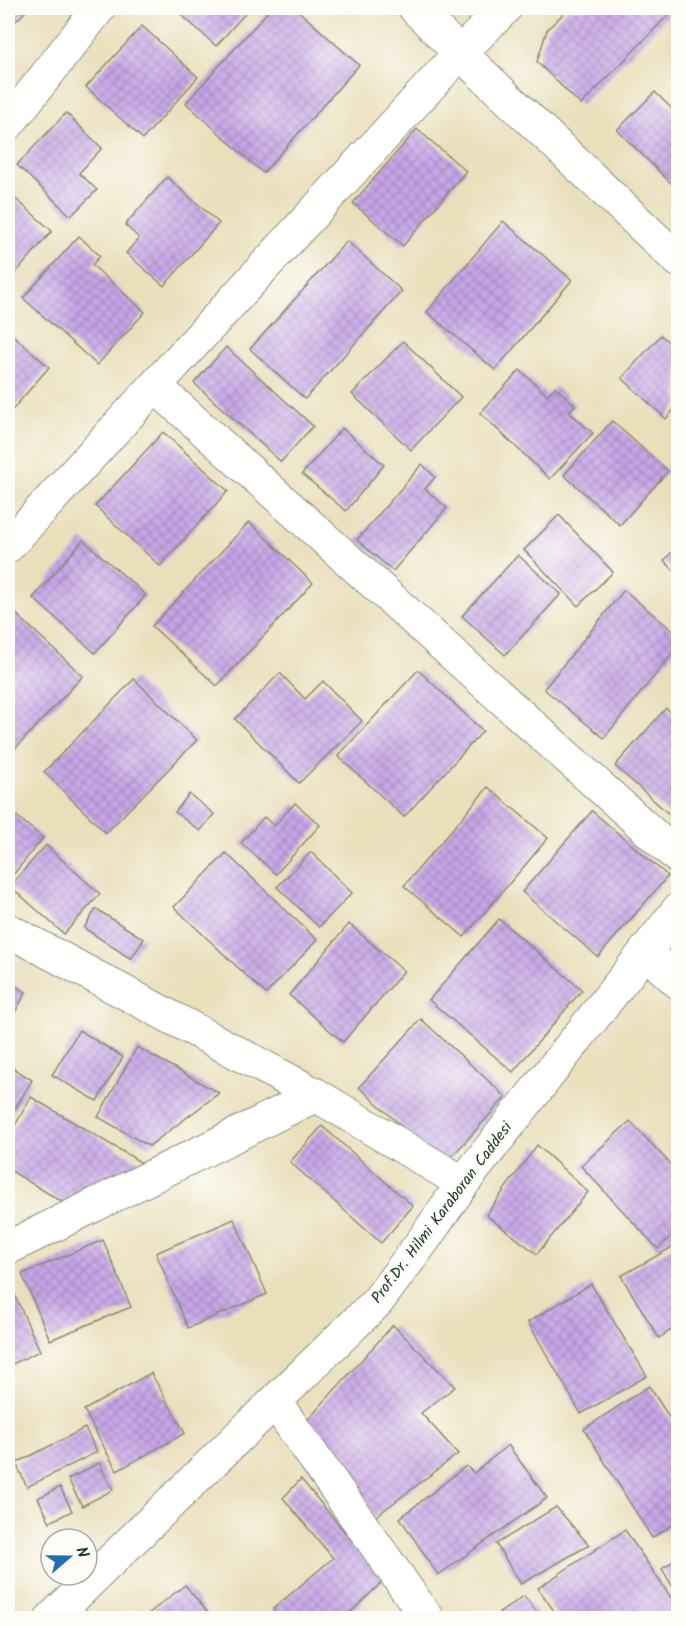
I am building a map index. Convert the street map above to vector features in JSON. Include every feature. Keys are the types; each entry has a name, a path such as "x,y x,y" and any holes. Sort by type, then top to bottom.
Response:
{"street":[{"path":"8,124 99,8"},
{"path":"415,8 678,260"},
{"path":"8,546 460,53 505,8"},
{"path":"155,386 678,857"},
{"name":"Prof.Dr. Hilmi Karaboran Caddesi","path":"52,1618 377,1302 463,1183 678,910"},
{"path":"8,930 316,1095 463,1183"},
{"path":"645,952 678,982"},
{"path":"8,1248 316,1095"},
{"path":"275,1402 427,1618"}],"building":[{"path":"8,8 29,8 16,21 8,13"},
{"path":"174,8 250,8 216,46"},
{"path":"271,8 295,8 359,65 263,173 186,103"},
{"path":"569,8 675,8 581,105 537,62 547,30"},
{"path":"142,26 198,77 143,139 86,87"},
{"path":"655,92 678,115 678,190 617,130"},
{"path":"66,113 102,148 79,173 97,190 71,216 17,165"},
{"path":"417,129 466,171 403,246 353,203"},
{"path":"167,177 219,223 164,286 126,253 139,238 125,225"},
{"path":"8,192 52,231 8,282"},
{"path":"503,221 572,280 495,370 427,312"},
{"path":"79,236 100,256 92,265 145,312 97,365 23,298"},
{"path":"347,241 402,291 305,399 250,349"},
{"path":"8,331 49,367 8,415"},
{"path":"661,335 678,351 678,405 666,419 622,378"},
{"path":"403,341 461,397 411,450 352,394"},
{"path":"226,347 313,426 281,462 194,383"},
{"path":"520,370 547,395 555,387 575,405 569,412 593,433 550,479 480,413"},
{"path":"612,421 668,471 620,525 564,475"},
{"path":"342,428 384,465 346,511 302,474"},
{"path":"163,432 228,491 160,566 95,506"},
{"path":"422,464 435,477 425,489 447,508 393,571 357,540"},
{"path":"559,515 613,572 578,606 524,550"},
{"path":"249,522 313,583 217,686 152,626"},
{"path":"83,540 146,595 95,653 33,598"},
{"path":"678,545 678,574 664,561"},
{"path":"518,555 561,594 505,655 462,616"},
{"path":"624,590 678,635 678,647 604,738 544,689"},
{"path":"14,612 83,676 14,750 8,744 8,618"},
{"path":"418,670 483,731 404,817 338,756"},
{"path":"280,673 305,699 323,681 362,721 299,783 235,719"},
{"path":"134,679 197,740 106,833 44,772"},
{"path":"666,708 678,719 678,822 615,766"},
{"path":"488,787 548,838 464,937 404,886"},
{"path":"189,794 214,814 200,831 175,812"},
{"path":"295,803 320,825 276,874 241,843 264,817 274,826"},
{"path":"8,809 43,838 8,881"},
{"path":"592,811 668,876 598,957 522,892"},
{"path":"46,845 100,894 64,934 10,886"},
{"path":"311,852 352,893 319,927 277,887"},
{"path":"226,853 317,940 266,994 174,907"},
{"path":"96,909 144,939 131,959 84,928"},
{"path":"499,919 582,990 513,1072 429,1000"},
{"path":"349,924 404,971 343,1042 289,995"},
{"path":"8,982 26,992 8,1025"},
{"path":"421,1019 506,1097 444,1165 359,1087"},
{"path":"79,1030 123,1057 97,1101 52,1075"},
{"path":"137,1047 219,1093 149,1146 98,1117"},
{"path":"8,1065 32,1080 8,1121"},
{"path":"31,1097 142,1163 74,1209 8,1169 8,1138"},
{"path":"630,1121 678,1172 678,1230 658,1249 581,1166"},
{"path":"322,1126 413,1206 381,1243 290,1162"},
{"path":"537,1145 588,1192 537,1254 486,1215"},
{"path":"234,1219 267,1294 188,1328 156,1253"},
{"path":"103,1240 131,1307 50,1340 22,1274"},
{"path":"674,1246 678,1253 678,1325 659,1338 621,1276"},
{"path":"8,1280 40,1351 8,1366"},
{"path":"591,1284 647,1376 581,1414 528,1322"},
{"path":"393,1325 455,1387 421,1413 458,1454 375,1517 304,1424"},
{"path":"151,1373 185,1433 117,1471 84,1410"},
{"path":"649,1386 678,1431 678,1521 652,1538 584,1429"},
{"path":"85,1428 97,1452 27,1487 16,1463"},
{"path":"508,1445 547,1498 438,1575 400,1518 466,1466 474,1473"},
{"path":"99,1463 113,1490 82,1506 68,1479"},
{"path":"301,1479 384,1580 345,1618 279,1618 273,1609 333,1558 283,1498"},
{"path":"60,1487 72,1511 50,1522 38,1498"},
{"path":"556,1507 589,1545 521,1584 496,1544"},
{"path":"625,1530 678,1608 678,1618 559,1618 538,1588"},
{"path":"678,1558 678,1596 662,1569"},
{"path":"185,1585 212,1618 143,1618"},
{"path":"524,1596 542,1618 492,1618"}]}
